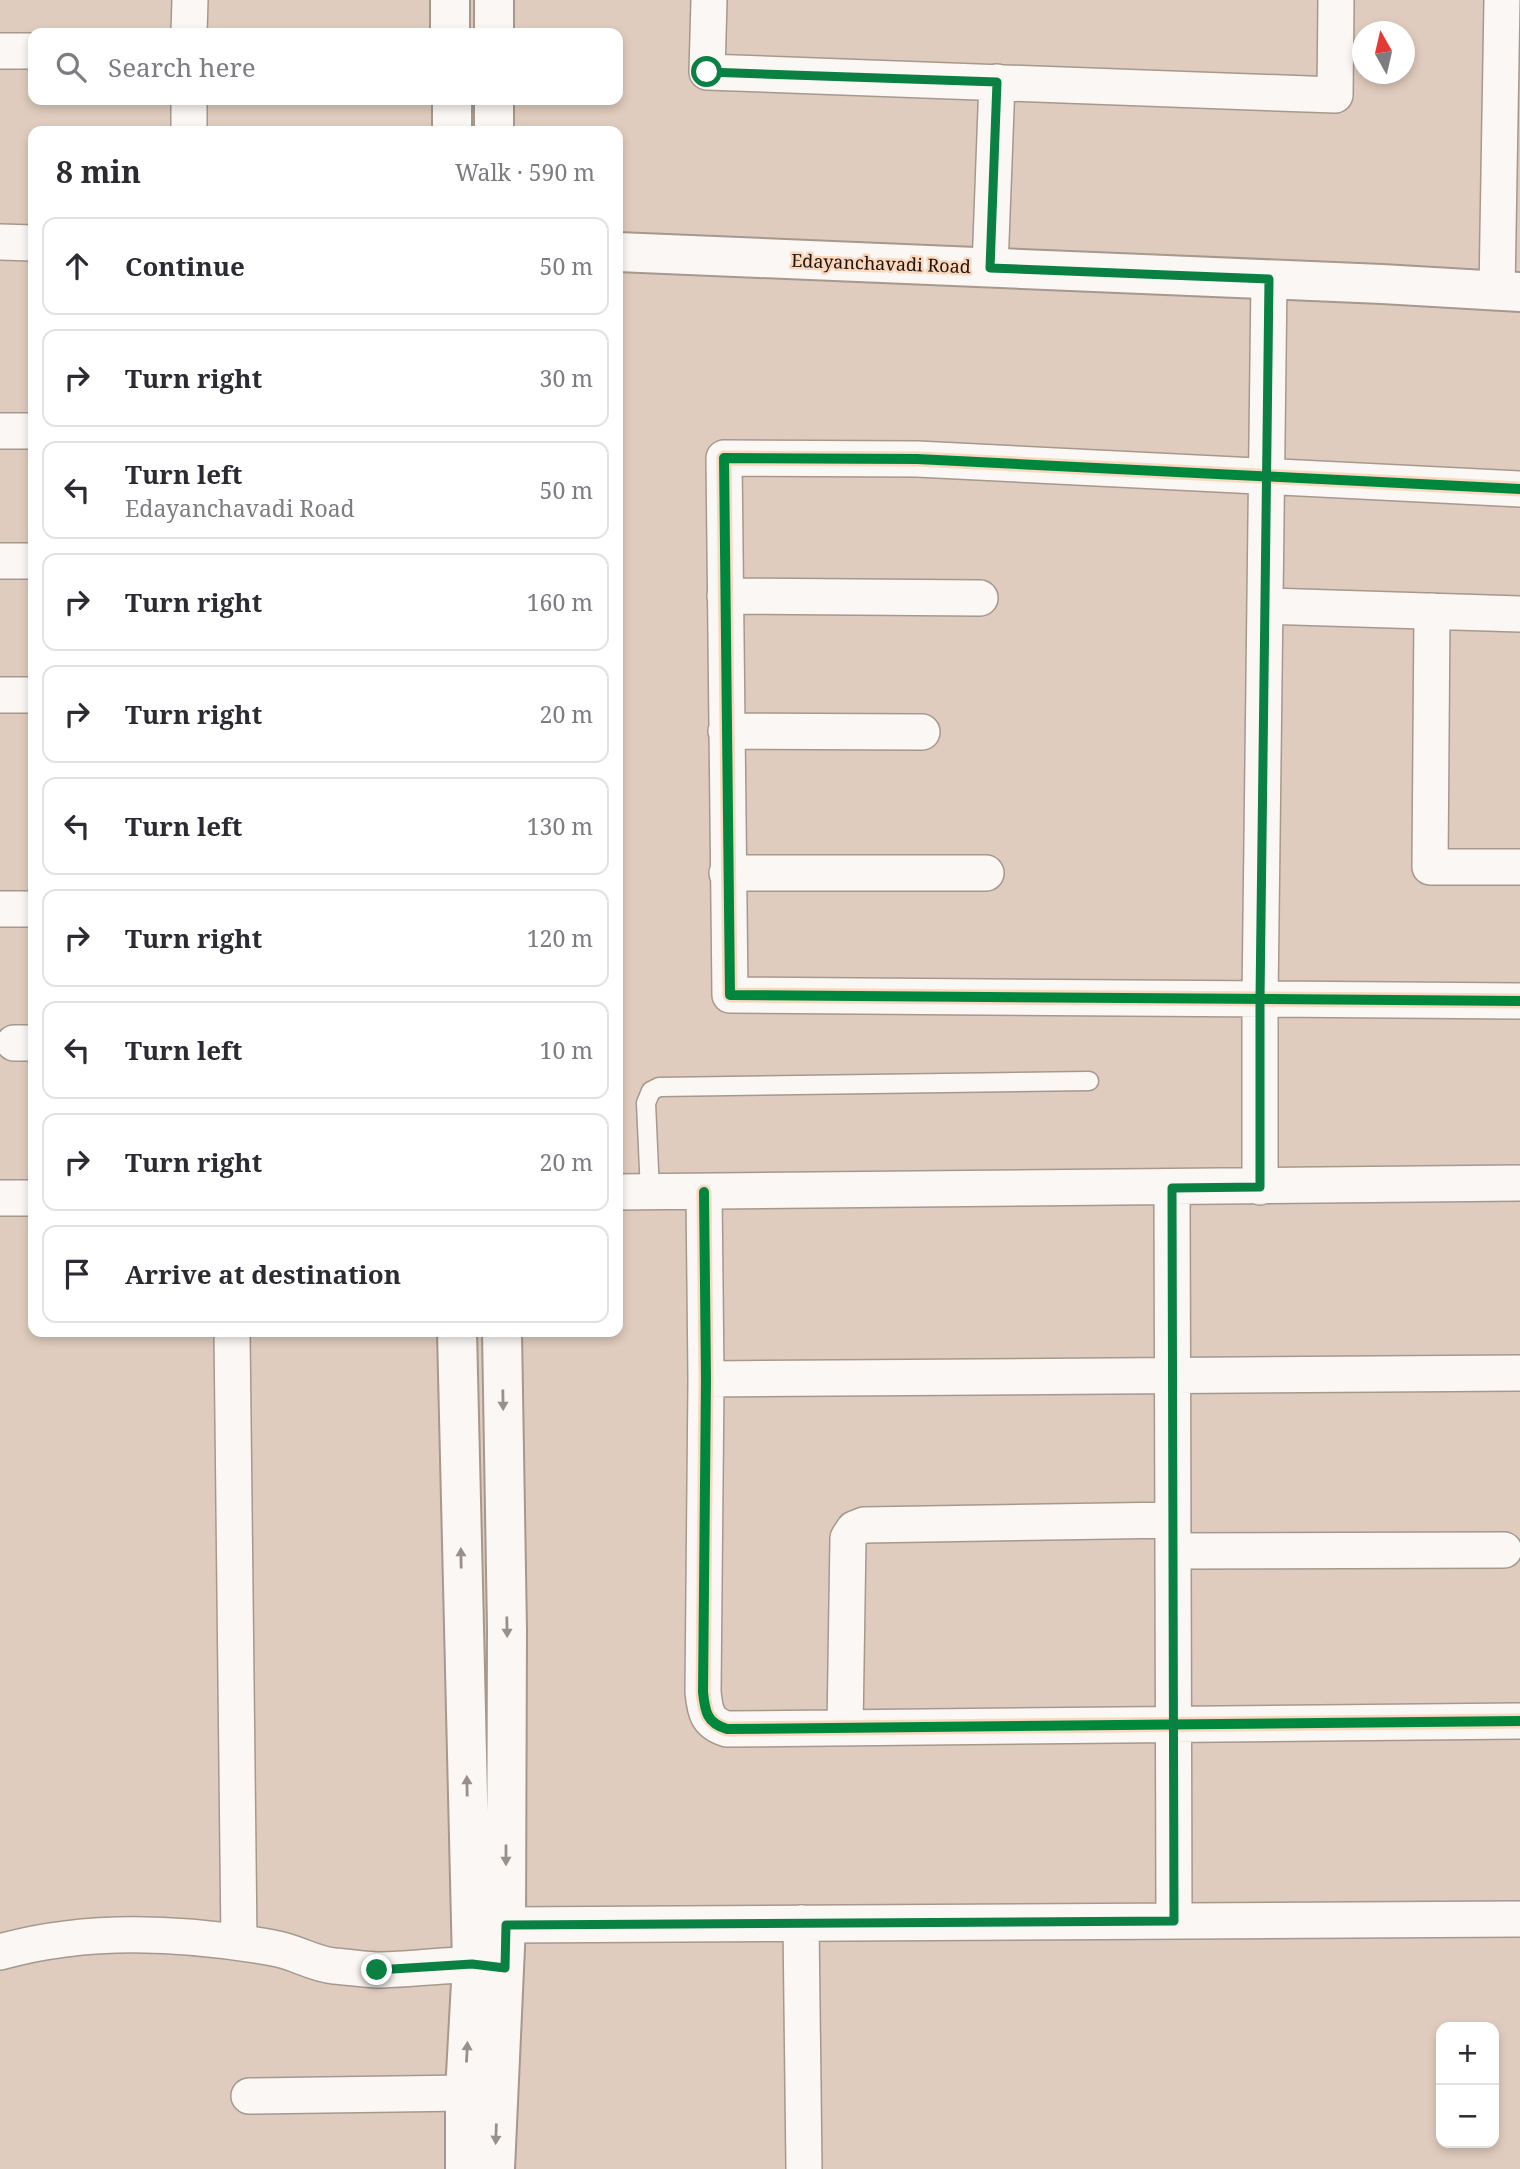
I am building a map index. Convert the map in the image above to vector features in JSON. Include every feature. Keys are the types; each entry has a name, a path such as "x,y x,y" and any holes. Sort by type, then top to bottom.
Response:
{"street":[{"path":"190,0 190,28"},
{"path":"450,0 450,28"},
{"path":"494,0 494,28"},
{"path":"709,0 707,72 1335,95 1336,0"},
{"path":"1502,0 1510,102 1508,291"},
{"path":"0,51 28,51"},
{"path":"990,268 997,82"},
{"path":"189,105 189,126"},
{"path":"452,105 452,126"},
{"path":"494,105 494,126"},
{"path":"0,243 28,243"},
{"name":"Edayanchavadi Road","path":"623,252 1508,291"},
{"path":"1260,1187 1269,279"},
{"path":"0,431 28,431"},
{"path":"1520,489 917,459 724,458 730,995 1520,1001"},
{"path":"0,561 28,561"},
{"path":"725,596 980,598"},
{"path":"1266,607 1520,614"},
{"path":"1432,611 1430,867 1520,867"},
{"path":"0,695 28,695"},
{"path":"726,731 922,732"},
{"path":"727,873 986,873"},
{"path":"0,909 28,909"},
{"path":"634,1192 1520,1183"},
{"path":"1172,1188 1174,1921"},
{"path":"704,1192 706,1379 703,1692 707,1716 712,1723 727,1729 1520,1721"},
{"path":"0,1198 28,1198"},
{"path":"232,1337 239,1942"},
{"path":"457,1337 488,1966 497,2093 495,2169"},
{"path":"465,2169 465,2093 488,1966 506,1925 507,1630 502,1337"},
{"path":"706,1379 1520,1373"},
{"path":"845,1728 848,1538 854,1529 864,1525 1504,1550"},
{"path":"506,1925 1520,1919"},
{"path":"801,1923 804,2169"},
{"path":"0,1952 29,1944 108,1935 204,1937 277,1948 327,1965 365,1969 488,1966"},
{"path":"249,2096 465,2093"}],"lane":[{"path":"634,1192 646,1103 651,1091 659,1087 1089,1081"}],"cycle path":[{"path":"1520,489 917,459 724,458 730,995 1520,1001"},
{"path":"704,1192 706,1379 703,1692 706,1711 715,1724 727,1729 1520,1721"}],"route":[{"path":"377,1970 472,1964 505,1968 506,1925 1174,1921 1172,1188 1260,1187 1269,279 990,268 997,82 707,72"}]}
